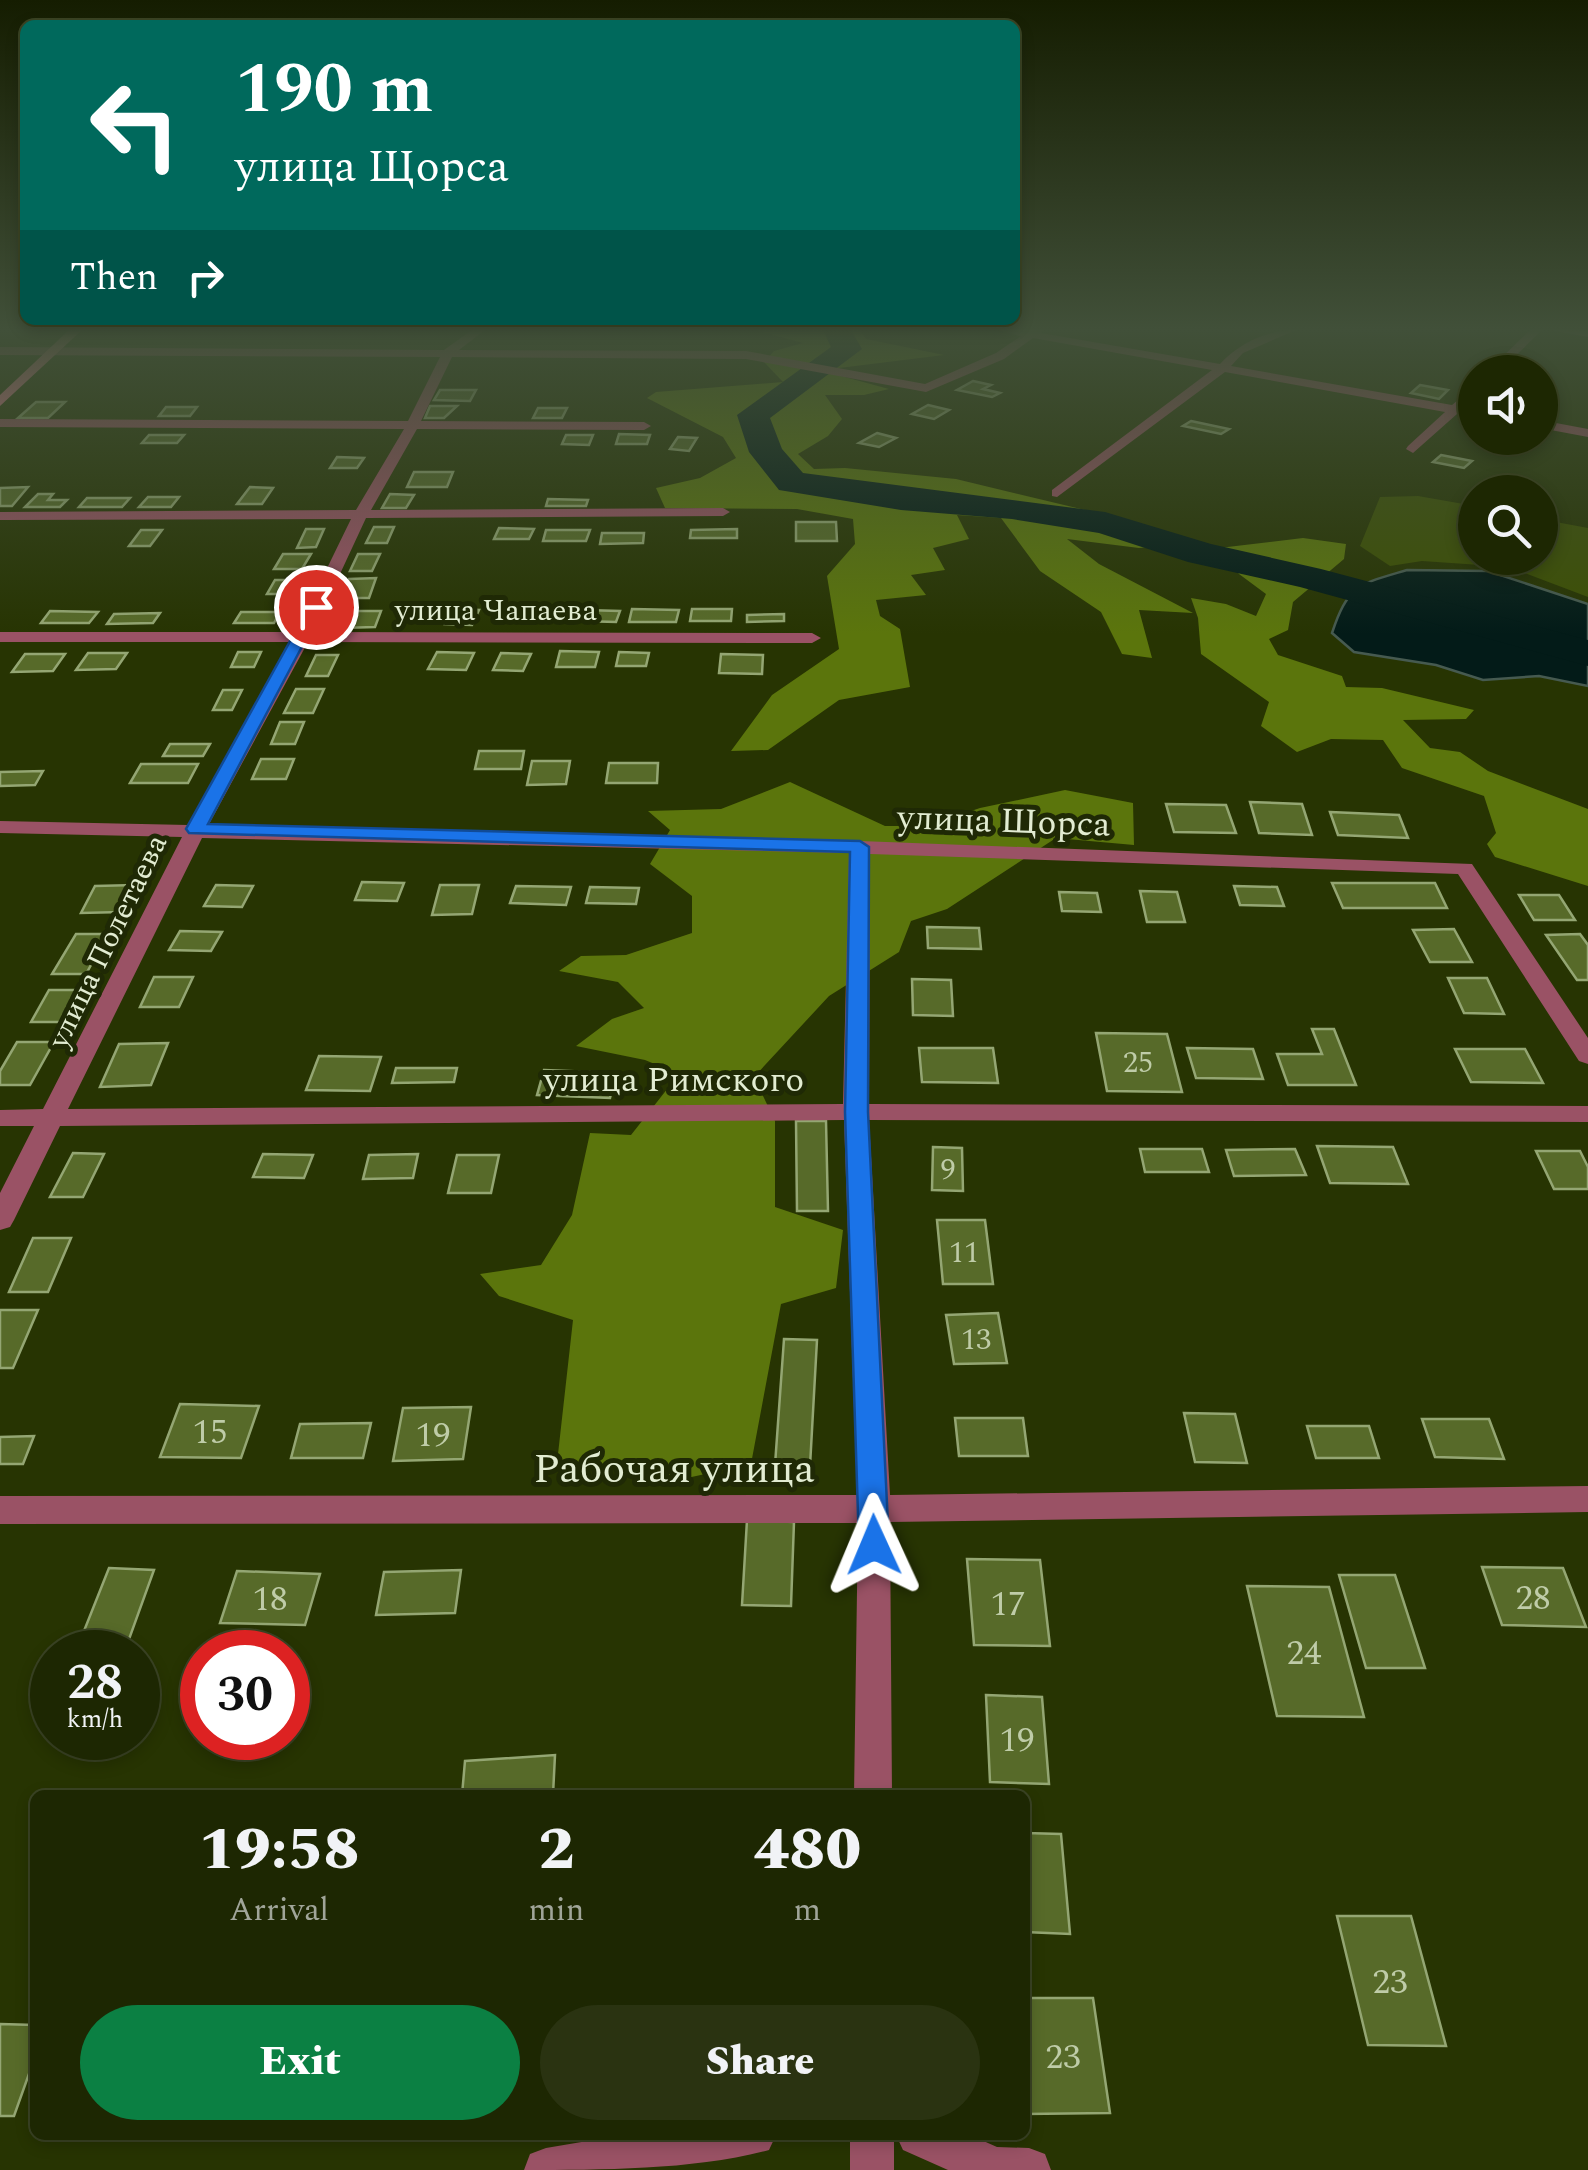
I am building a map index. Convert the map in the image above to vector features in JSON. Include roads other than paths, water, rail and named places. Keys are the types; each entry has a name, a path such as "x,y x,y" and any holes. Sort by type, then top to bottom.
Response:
{"street":[{"name":"улица Полетаева","path":"0,1220 196,829 302,637 359,517 409,431"},
{"path":"1057,492 1138,431"},
{"path":"1413,448 1431,431"},
{"path":"0,516 723,512"},
{"name":"улица Чапаева","path":"0,638 812,638"},
{"name":"улица Щорса","path":"0,828 196,829 860,847 1465,868 1588,1056"},
{"path":"860,847 856,1112 874,1509 873,1790"},
{"name":"улица Римского","path":"0,1118 856,1112 1588,1114"},
{"name":"Рабочая улица","path":"0,1510 874,1509 1588,1499"},
{"path":"546,2170 724,2140"},
{"path":"872,2140 872,2170"},
{"path":"930,2140 997,2169 1029,2170"}],"water":[{"path":"1407,570 1500,575 1588,604 1588,686 1539,676 1483,680 1436,665 1354,652 1332,633 1350,595 1378,579"}],"waterway":[{"path":"759,431 766,452 792,482 1105,523 1202,554 1307,577 1588,653"}]}
